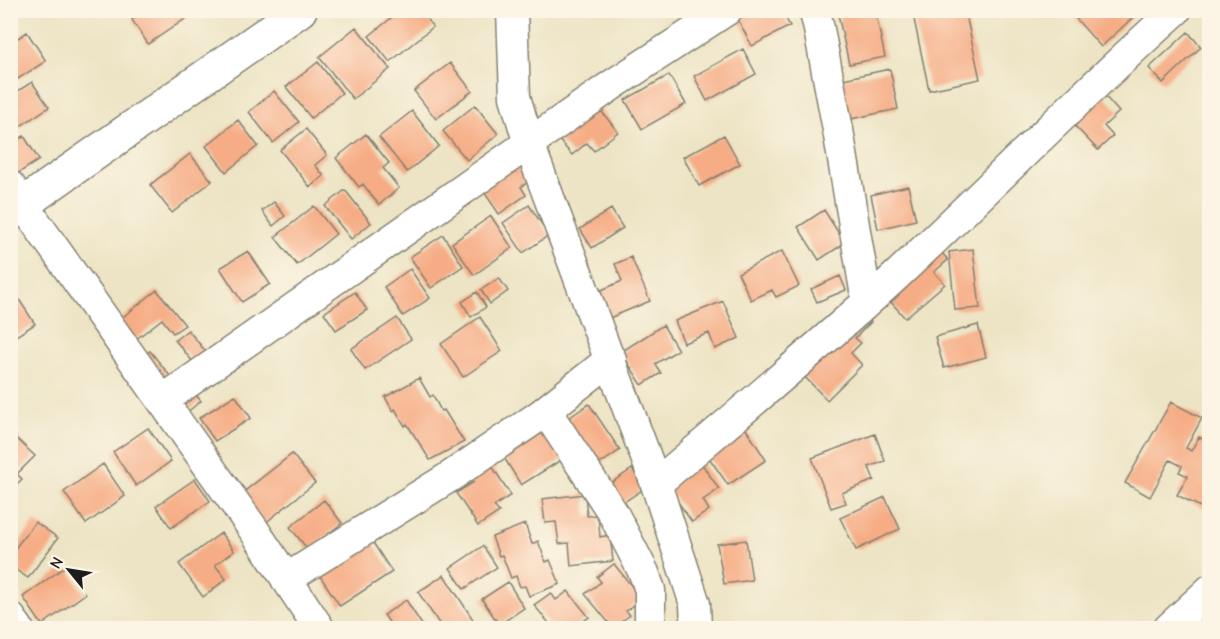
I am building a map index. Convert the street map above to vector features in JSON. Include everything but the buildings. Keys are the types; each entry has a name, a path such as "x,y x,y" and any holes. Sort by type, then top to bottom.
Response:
{"street":[{"path":"300,10 15,201 163,400 319,628"},
{"path":"512,10 515,97 529,144 656,484 695,603 696,628"},
{"path":"163,400 612,85 727,10"},
{"path":"814,10 838,130 867,302"},
{"path":"656,484 867,302 1006,172 1118,62 1176,10"},
{"path":"286,579 451,476 546,411 611,359"},
{"path":"546,411 613,513 644,573 650,590 650,628"},
{"path":"1169,628 1209,590"},
{"path":"10,617 18,628"}]}
